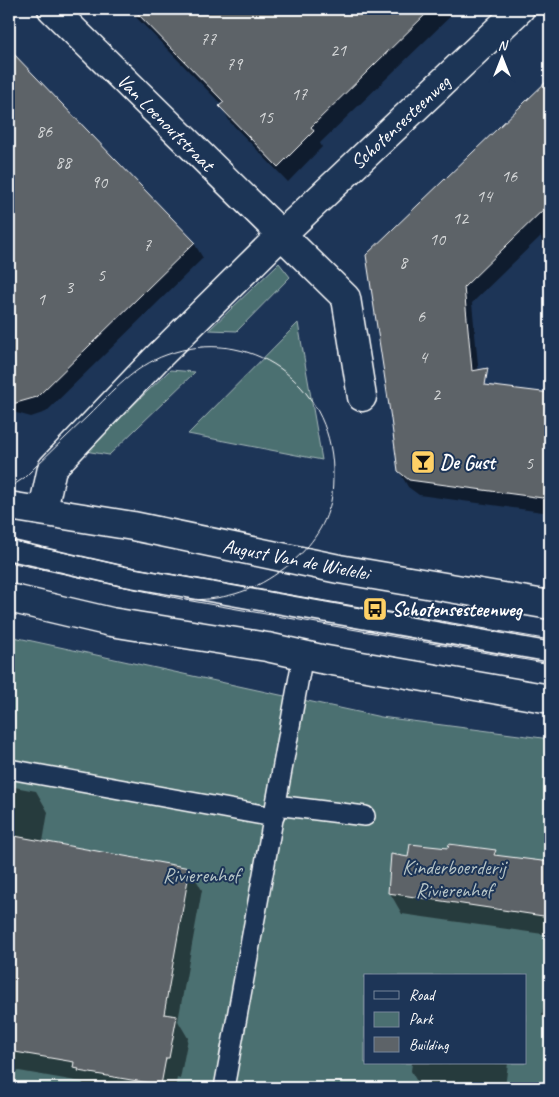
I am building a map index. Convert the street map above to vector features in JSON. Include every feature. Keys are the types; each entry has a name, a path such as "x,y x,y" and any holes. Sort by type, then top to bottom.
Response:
{"street":[{"name":"Van Loenoutstraat","path":"52,9 281,235"},
{"name":"Schotensesteenweg","path":"43,510 52,468 155,360 281,235 520,9"},
{"path":"281,235 346,298 362,397"},
{"name":"August Van de Wielelei","path":"9,506 43,510 132,526 339,569 550,605"},
{"path":"9,598 112,622 550,698"}],"lane":[{"path":"9,550 122,576 550,652"},
{"path":"224,1088 303,655"},
{"path":"9,768 275,811 365,816"}],"green space":[{"path":"279,263 290,277 237,331 209,330"},
{"path":"298,323 322,460 188,434"},
{"path":"170,370 195,372 109,455 85,451"},
{"name":"Rivierenhof","path":"9,636 381,717 550,739 550,1088 9,1088"}],"building":[{"path":"133,9 431,9 311,127 314,131 278,167 219,106 224,102"},
{"path":"9,49 195,242 37,397 9,405"},
{"path":"550,78 550,203 464,287 472,371 488,368 485,385 550,393 550,499 409,480 398,471 366,255"},
{"path":"9,835 190,868 164,1014 177,1016 169,1058 166,1058 161,1085 78,1071 79,1069 73,1068 74,1062 9,1051"},
{"path":"410,844 448,848 449,844 496,850 494,855 550,862 550,917 388,893 391,854 408,857"}],"tram line":[{"path":"9,488 24,478 124,381 144,366 166,355 197,347 227,348 255,355 280,368 301,387 318,411 329,439 333,470 330,506 315,538 302,553 268,579 246,590 224,597 186,600"},
{"path":"9,540 124,566 550,640"},
{"path":"9,562 186,600 550,664"}],"place":[{"name":"De Gust","path":"423,462"},
{"name":"Schotensesteenweg","path":"375,609"}],"park label":[{"name":"Kinderboerderij Rivierenhof","path":"454,878"}]}
